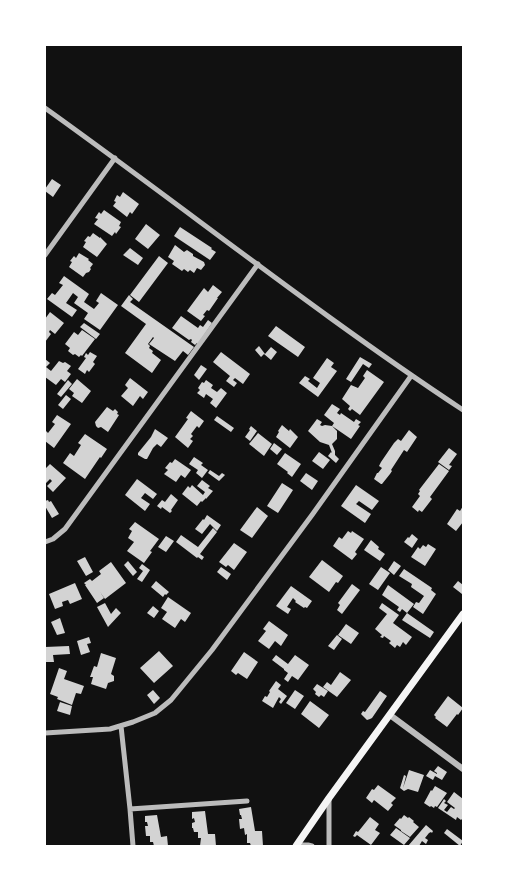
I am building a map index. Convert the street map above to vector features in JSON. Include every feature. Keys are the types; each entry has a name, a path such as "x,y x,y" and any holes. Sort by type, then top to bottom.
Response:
{"main road":[{"path":"297,846 329,798 463,614"}],"street":[{"path":"45,108 411,376 463,410"},
{"path":"45,255 115,158"},
{"path":"45,542 53,539 65,528 258,264"},
{"path":"45,733 110,729 154,713 171,700 212,650 411,376"},
{"path":"390,715 463,769"},
{"path":"121,726 133,846"},
{"path":"328,846 329,798"},
{"path":"130,809 247,802"},
{"path":"297,846 312,846"}],"building":[{"path":"52,179 61,185 53,197 45,191"},
{"path":"123,192 139,204 132,214 130,212 127,217 113,206 117,195 120,197"},
{"path":"104,210 121,222 119,226 121,227 112,236 94,224 98,219 95,218 99,212 101,214"},
{"path":"146,224 160,235 148,249 135,239"},
{"path":"180,227 216,252 210,260 174,236"},
{"path":"93,233 107,244 97,257 83,247 86,242 84,241"},
{"path":"175,245 184,252 187,250 204,262 205,265 201,270 197,268 194,273 184,269 182,271 172,264 174,261 168,257"},
{"path":"130,248 143,258 138,265 123,255"},
{"path":"79,253 93,264 89,272 83,277 69,267 72,262 70,261 74,256 76,258"},
{"path":"159,256 168,263 139,302 130,295"},
{"path":"64,276 89,294 84,302 94,309 99,303 96,301 101,293 118,305 100,330 84,319 88,313 74,303 78,297 73,293 66,303 77,310 72,317 47,299 52,293 55,295 63,285 59,283"},
{"path":"213,285 222,292 209,311 207,310 203,315 205,316 201,321 187,311 204,288 208,292"},
{"path":"129,295 133,299 130,302 194,347 188,355 183,351 175,361 149,344 153,337 148,344 149,348 161,360 152,373 125,353 146,324 121,306"},
{"path":"50,312 64,323 55,334 50,330 51,334 45,342 45,319"},
{"path":"181,316 198,328 200,325 203,327 208,320 212,323 198,344 195,345 191,342 191,339 189,340 172,328"},
{"path":"84,323 100,334 96,339 80,327"},
{"path":"276,326 305,347 298,357 268,336"},
{"path":"82,330 95,339 82,356 79,357 68,351 70,348 65,344 74,332 78,335"},
{"path":"259,346 265,354 271,347 277,352 271,360 264,354 261,357 255,350"},
{"path":"90,352 97,356 93,362 95,364 85,374 78,369 86,358 84,357 86,353 88,355"},
{"path":"221,352 250,374 243,384 235,378 233,380 237,383 234,387 226,381 230,376 213,362"},
{"path":"360,357 372,364 369,368 363,364 351,382 346,379"},
{"path":"327,358 334,363 331,367 337,371 318,397 299,383 305,376 317,388 320,383 313,378"},
{"path":"45,359 50,363 46,367 51,371 59,361 71,366 67,371 71,374 65,382 61,379 56,385 45,377"},
{"path":"201,365 207,369 199,380 194,375"},
{"path":"367,370 384,382 360,415 352,409 350,411 348,409 350,406 342,399 351,385 358,388 365,378 363,376"},
{"path":"130,378 148,392 143,399 140,396 133,406 121,396 128,388 125,385"},
{"path":"77,379 91,391 82,403 72,396 74,393 69,389"},
{"path":"68,380 72,384 61,397 57,394"},
{"path":"206,380 213,385 211,388 217,392 221,388 227,393 216,408 210,403 213,399 206,394 204,398 197,393 202,382 204,383"},
{"path":"66,395 71,399 63,409 58,405"},
{"path":"332,404 340,409 337,413 340,415 341,413 354,422 356,419 361,422 351,439 332,426 334,423 324,415"},
{"path":"107,407 113,411 115,409 119,415 108,432 101,427 98,428 95,422"},
{"path":"191,411 204,421 191,434 193,436 190,439 193,441 188,448 175,437 188,419 186,418"},
{"path":"57,415 71,424 54,448 45,441 45,432 48,433 55,424 52,422"},
{"path":"217,416 234,428 231,432 214,420"},
{"path":"317,419 322,422 320,425 332,426 337,431 337,439 332,444 335,455 339,459 336,463 328,456 332,453 329,445 320,442 308,431"},
{"path":"282,425 289,431 290,429 298,437 290,448 276,437"},
{"path":"251,426 257,431 250,441 245,437"},
{"path":"155,429 168,438 161,447 157,444 147,459 145,459 138,455 138,453"},
{"path":"409,430 417,437 407,452 404,450 390,474 381,484 374,479 382,468 379,466 381,462 394,443 398,439 401,441"},
{"path":"258,433 272,444 264,456 249,444"},
{"path":"85,434 107,449 85,479 63,463 70,453 74,456 81,445 78,443"},
{"path":"274,443 282,449 277,455 270,449"},
{"path":"449,448 457,454 449,465 452,466 449,470 438,462"},
{"path":"319,452 330,460 323,469 312,461"},
{"path":"285,453 301,464 292,477 277,464"},
{"path":"194,457 203,463 201,465 208,470 202,478 196,473 198,470 189,464"},
{"path":"175,459 191,470 185,478 181,475 176,482 164,474 168,470 165,468"},
{"path":"50,464 66,478 53,492 47,486 52,481 50,479 45,484 45,469"},
{"path":"439,464 449,471 430,497 432,499 422,512 419,510 418,512 412,507 420,496 418,494 419,490"},
{"path":"210,470 219,476 222,473 225,475 219,481 208,473"},
{"path":"306,473 318,481 312,490 300,481"},
{"path":"137,479 157,494 153,499 145,493 141,498 150,504 145,511 125,495"},
{"path":"202,480 213,491 197,506 182,494 188,486 190,488 192,485 203,495 205,492 197,486"},
{"path":"282,483 293,490 278,513 267,506"},
{"path":"356,485 379,501 372,510 359,501 356,504 371,514 365,523 341,506"},
{"path":"171,494 178,500 170,513 157,506 162,500 165,502"},
{"path":"48,500 49,502 51,501 59,514 52,518 45,506 45,501"},
{"path":"463,506 463,522 456,531 447,524 457,509 460,511"},
{"path":"257,507 268,516 252,538 240,530"},
{"path":"207,515 221,525 217,531 210,524 202,534 195,529"},
{"path":"135,522 159,539 144,563 127,551 134,542 128,538 132,531 129,529"},
{"path":"213,528 217,532 200,554 204,557 202,560 176,542 181,535 198,547"},
{"path":"348,531 351,533 352,531 364,539 352,560 333,546 339,537 342,539"},
{"path":"412,534 418,539 412,548 404,542"},
{"path":"166,536 174,541 166,552 158,547"},
{"path":"371,540 385,554 380,561 364,550"},
{"path":"234,543 247,552 234,570 228,565 226,567 219,562"},
{"path":"428,544 436,549 425,566 411,557 418,547 420,549 423,545 426,547"},
{"path":"85,557 93,572 86,576 77,561"},
{"path":"322,560 343,576 329,592 309,577"},
{"path":"128,561 137,572 133,576 124,565"},
{"path":"394,561 401,566 394,575 388,570"},
{"path":"111,562 126,583 105,599 100,592 104,598 97,603 84,583 90,579 92,581 101,574 99,571"},
{"path":"142,564 150,570 142,582 137,579 143,571 139,568"},
{"path":"221,567 231,574 227,580 217,572"},
{"path":"381,567 390,573 378,590 369,584"},
{"path":"404,569 432,588 431,590 436,594 423,614 413,607 424,596 411,587 412,584 399,576"},
{"path":"156,581 169,592 163,597 151,587"},
{"path":"458,581 463,585 462,594 453,587"},
{"path":"75,583 82,599 70,604 68,600 62,602 63,606 55,609 49,594"},
{"path":"352,584 360,590 342,614 337,610 340,605 338,603"},
{"path":"388,585 414,604 407,613 402,609 400,612 397,610 399,607 382,595"},
{"path":"291,586 312,601 307,608 304,608 295,602 293,598 287,607 291,609 288,614 276,606"},
{"path":"168,597 191,613 185,622 181,619 175,628 162,619 167,612 161,608"},
{"path":"105,603 111,614 116,608 121,613 108,627 97,607"},
{"path":"382,603 399,615 393,623 412,637 406,645 403,642 400,647 397,645 395,648 389,643 391,641 384,636 383,638 380,637 382,635 375,629 387,614 379,608"},
{"path":"153,606 159,611 154,618 147,613"},
{"path":"407,613 434,632 430,638 402,620"},
{"path":"60,618 65,633 57,635 51,622"},
{"path":"269,621 288,635 281,646 275,641 269,649 258,641 266,631 263,629"},
{"path":"346,624 359,633 351,644 338,635"},
{"path":"337,635 342,639 334,650 328,646"},
{"path":"89,637 91,643 87,644 90,652 81,655 77,641"},
{"path":"69,646 70,654 53,655 54,662 45,662 45,647"},
{"path":"159,651 173,666 154,683 140,668"},
{"path":"244,652 258,662 247,679 231,671"},
{"path":"101,653 116,658 111,674 114,676 114,681 108,683 106,689 91,684 93,677 90,677 94,666 97,667"},
{"path":"276,655 288,664 295,655 309,665 298,680 292,676 288,682 284,679 288,673 272,660"},
{"path":"59,668 67,671 64,679 84,686 81,694 76,693 72,705 50,694"},
{"path":"340,672 351,680 337,697 323,687 327,682 331,685"},
{"path":"276,681 281,685 278,689 287,696 281,704 279,697 273,708 262,701 265,696 267,697"},
{"path":"317,684 328,691 324,697 321,695 319,697 315,694 316,692 313,689"},
{"path":"153,690 160,698 154,704 147,695"},
{"path":"295,690 304,696 295,709 286,703"},
{"path":"380,691 387,696 372,718 367,720 361,714 363,711 365,712"},
{"path":"448,696 463,708 447,727 435,718 434,715"},
{"path":"310,701 329,715 319,728 301,714"},
{"path":"60,702 72,706 70,715 57,711"},
{"path":"438,766 447,772 442,780 435,776 433,780 426,776 430,770 437,774 434,771"},
{"path":"409,770 424,775 418,792 408,789 404,791 400,788 404,775 406,776 403,788"},
{"path":"378,785 396,798 391,803 393,805 388,811 374,800 372,803 366,798 372,789 374,790"},
{"path":"435,786 447,793 437,807 435,806 434,808 424,803"},
{"path":"454,792 463,799 463,818 461,820 457,817 456,820 438,808 444,799 446,801 444,803 448,805 444,810 447,812 451,807 455,808 447,802"},
{"path":"251,807 255,831 262,831 263,846 251,846 250,843 247,843 247,834 245,835 244,828 240,829 239,819 242,819 239,809"},
{"path":"205,811 208,834 215,834 216,846 200,846 201,838 198,838 198,832 194,832 192,828 192,823 195,822 194,818 192,819 192,812"},
{"path":"157,815 161,837 167,836 168,846 154,846 153,842 150,842 150,836 146,836 145,826 148,826 147,822 145,822 145,816"},
{"path":"404,815 414,821 419,827 410,837 394,825"},
{"path":"370,817 379,824 375,830 380,833 371,845 357,835 353,836"},
{"path":"426,825 433,831 425,838 428,840 426,844 422,841 419,846 408,846"},
{"path":"396,828 410,838 404,845 390,835"},
{"path":"447,829 463,841 460,846 444,833"}]}
